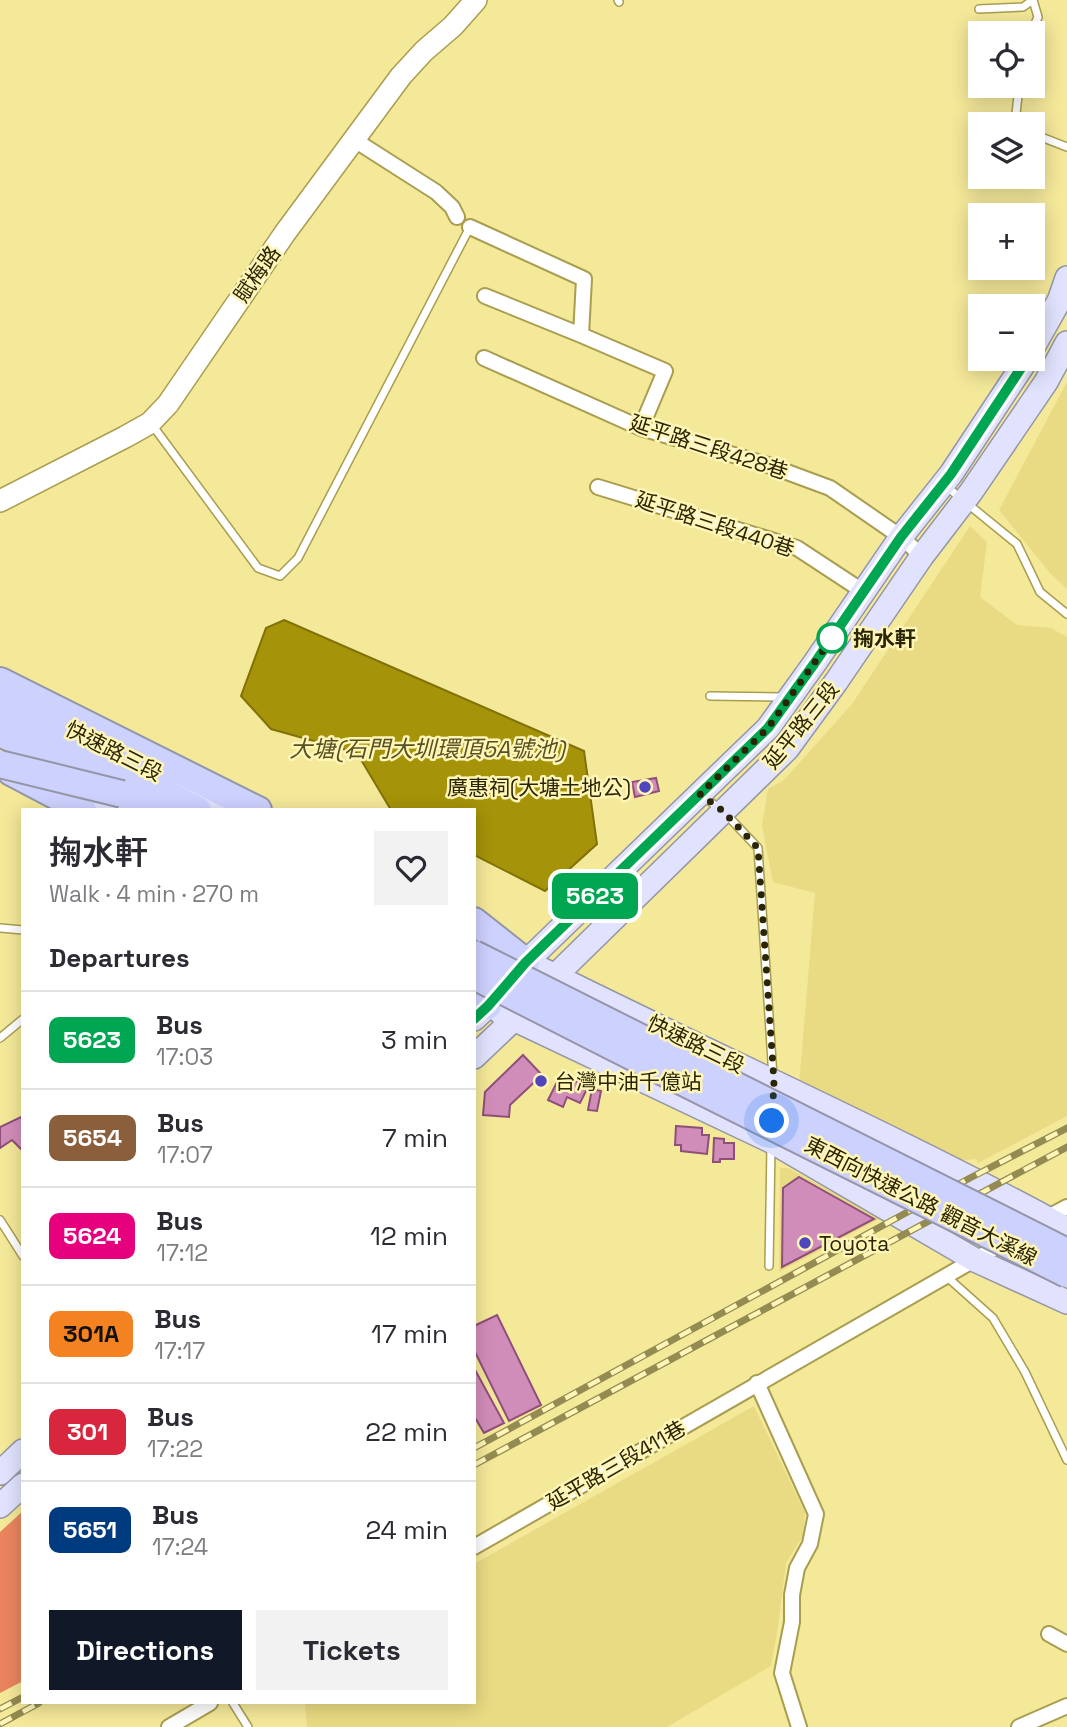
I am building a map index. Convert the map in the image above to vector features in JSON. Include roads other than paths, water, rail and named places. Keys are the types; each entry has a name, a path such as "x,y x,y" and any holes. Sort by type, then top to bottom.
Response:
{"highway":[{"path":"0,681 254,808"},
{"path":"2,710 118,802"},
{"path":"2,710 194,808"},
{"path":"0,765 145,808"},
{"path":"0,765 79,808"},
{"path":"476,923 526,962"},
{"name":"東西向快速公路 觀音大溪線","path":"476,955 1067,1252"},
{"name":"東西向快速公路 觀音大溪線","path":"476,977 1067,1274"}],"main road":[{"path":"1045,326 1059,301 1067,278"},
{"name":"延平路三段","path":"478,1006 768,728 804,702 965,501 1046,383 1067,343"},
{"name":"延平路三段","path":"476,1055 787,749 804,702 864,592 901,537 943,484 1019,371"},
{"name":"快速路三段","path":"2,710 223,808"},
{"path":"0,751 118,802"},
{"name":"快速路三段","path":"476,938 970,1178 1057,1212 1067,1229"},
{"path":"478,1006 514,1019 771,1140 975,1260 1067,1302"},
{"path":"0,1473 21,1453"},
{"path":"0,1506 21,1487"}],"street":[{"name":"賦梅路","path":"0,500 150,423 167,404 285,233 401,76 476,0"},
{"path":"353,139 436,192 452,207 457,217"},
{"path":"470,227 584,279 580,335"},
{"path":"485,296 665,371 641,428"},
{"name":"延平路三段428巷","path":"484,358 641,428 768,465 830,488 901,537 922,556"},
{"name":"延平路三段440巷","path":"598,487 797,548 864,592"},
{"path":"653,1085 684,1038"},
{"name":"延平路三段411巷","path":"476,1546 1057,1212"},
{"path":"757,1383 816,1514 810,1544 797,1568 792,1595 792,1622 782,1673 799,1727"},
{"path":"1049,1633 1067,1644"},
{"path":"169,1727 208,1704"},
{"path":"1019,1727 1067,1706"}],"lane":[{"path":"979,9 1023,7 1033,0 1038,17 1036,21"},
{"path":"1045,138 1067,147"},
{"path":"150,423 258,568 280,576 298,558 470,227"},
{"path":"943,484 1017,544 1040,592 1067,614"},
{"path":"710,696 804,702"},
{"path":"700,794 723,811 758,848 774,1081 769,1266"},
{"path":"0,928 21,930"},
{"path":"0,1038 21,1021"},
{"path":"0,1220 21,1253"},
{"path":"946,1276 993,1318 1025,1372 1067,1460"},
{"path":"234,1704 248,1727"}],"water":[{"name":"大塘(石門大圳環頂5A號池)","path":"284,620 584,751 597,844 545,891 476,856 476,808 390,808 357,753 271,729 241,696 266,628"}],"railway":[{"path":"476,1447 1067,1128"},
{"path":"476,1464 1067,1147"},
{"path":"0,1709 21,1698"},
{"path":"0,1724 37,1704"}],"place":[{"name":"掬水軒","path":"832,638"},
{"name":"廣惠祠(大塘土地公)","path":"645,787"},
{"name":"台灣中油千億站","path":"541,1081"},
{"name":"Toyota","path":"805,1243"}]}
